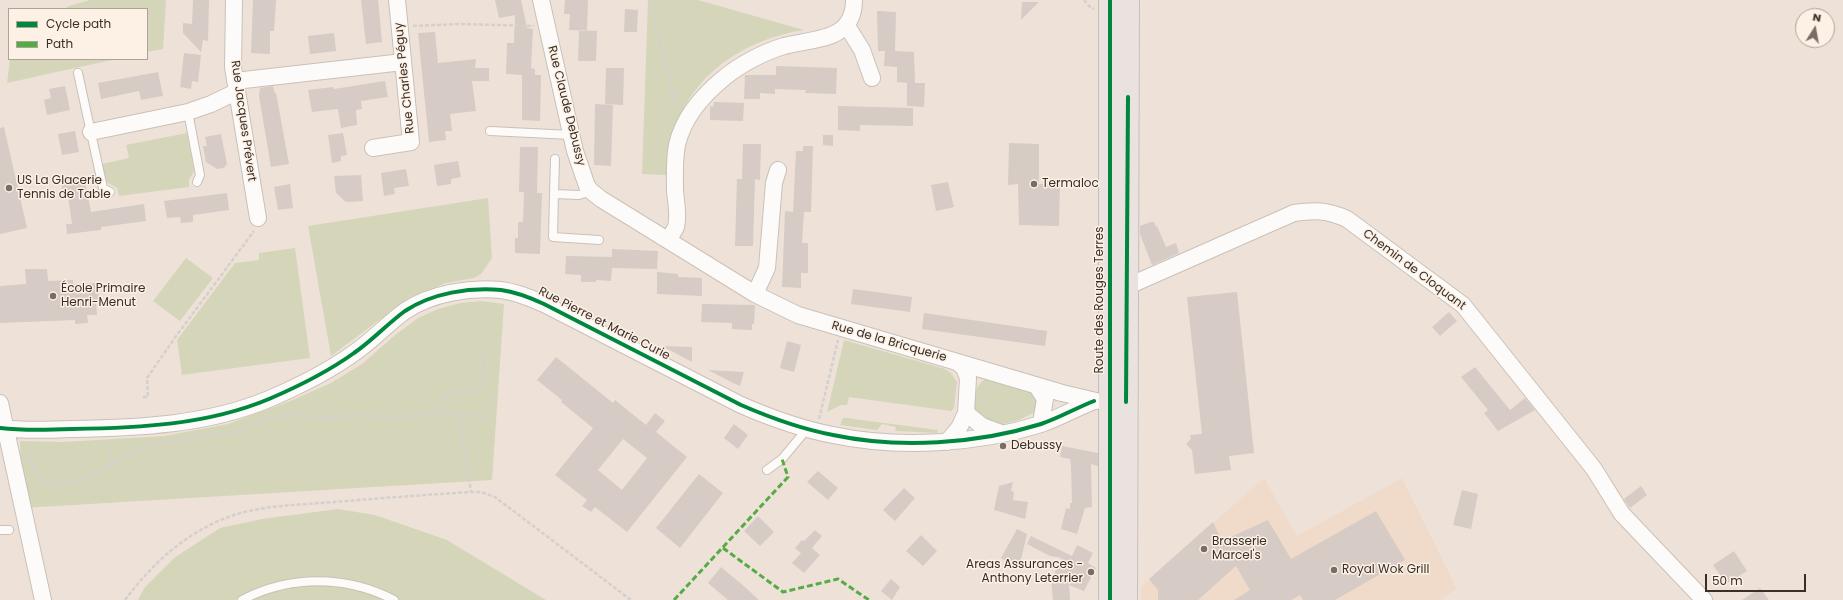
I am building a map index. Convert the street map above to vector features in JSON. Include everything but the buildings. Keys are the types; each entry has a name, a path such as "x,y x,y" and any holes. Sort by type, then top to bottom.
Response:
{"main road":[{"name":"Route des Rouges Terres","path":"1110,0 1110,600"},
{"name":"Route des Rouges Terres","path":"1126,600 1110,401 1126,287 1128,0"}],"street":[{"name":"Rue Jacques Prévert","path":"234,0 233,67 258,218"},
{"name":"Rue Charles Péguy","path":"373,148 411,142 397,0"},
{"name":"Rue Claude Debussy","path":"541,0 577,158 587,186 591,191"},
{"path":"591,191 668,240 676,227 677,146 683,128 708,93 726,76 769,52 784,46 837,34 847,26 851,17 854,0"},
{"path":"847,26 862,50 872,78"},
{"path":"91,132 188,112 211,104 236,87 403,62"},
{"path":"755,294 767,268 774,183 778,170"},
{"name":"Chemin de Cloquant","path":"1126,287 1294,212 1318,210 1347,219 1463,305 1594,469 1622,514 1704,600"},
{"name":"Rue de la Bricquerie","path":"668,240 755,294 798,315 1036,385 1110,401"},
{"name":"Rue Pierre et Marie Curie","path":"3,428 106,428 145,426 200,420 239,410 269,399 334,366 354,353 406,311 426,300 445,294 482,290 502,290 528,297 544,304 741,405 773,418 812,430 864,440 947,442 1002,433 1041,423 1110,401"},
{"path":"947,442 959,428 966,413 968,378 964,368 957,362"},
{"path":"968,393 976,381 983,376 993,373"},
{"path":"1036,385 1045,399 1041,423"},
{"path":"0,403 3,428 10,449 43,600"},
{"path":"966,413 990,431 1002,433"}],"lane":[{"path":"78,72 103,188 110,192"},
{"path":"188,112 200,175 197,182"},
{"path":"490,131 571,135"},
{"path":"555,159 553,238 599,240"},
{"path":"554,194 579,195 591,191"},
{"path":"767,470 782,459 812,430"},
{"path":"0,530 9,530"},
{"path":"242,600 260,591 294,582 327,580 363,587 394,600"}],"path":[{"path":"650,0 650,6 683,128"},
{"path":"1084,0 1089,6"},
{"path":"400,27 462,24 546,26"},
{"path":"143,397 148,397 147,378 174,339 241,251 256,228 258,218"},
{"path":"812,430 841,328"},
{"path":"436,411 438,404 449,394 480,387 483,381 484,352"},
{"path":"10,449 21,449 27,454 41,480 47,483 60,484 78,480 101,471 148,445 240,431 271,418 294,414 322,418 363,416 390,418 412,416 436,411 446,411 456,414 488,417"},
{"path":"456,414 459,417 471,492"},
{"path":"106,428 107,447 114,464"},
{"path":"125,600 147,572 174,548 201,530 232,516 280,506 471,492 481,492 495,497 631,600"}],"shaded area":[{"path":"1264,478 1297,536 1402,478 1457,589 1440,600 1141,600 1141,587"}],"green space":[{"path":"90,0 166,0 163,49 148,52 148,8 66,8"},
{"path":"648,0 698,0 804,30 761,42 741,51 722,64 706,78 692,95 680,114 672,136 666,175 642,174"},
{"path":"10,60 111,60 7,83"},
{"path":"187,133 194,171 189,180 189,187 119,196 117,188 105,181 102,164 129,158 126,145"},
{"path":"488,198 492,258 481,274 474,278 446,283 410,297 331,356 308,226"},
{"path":"295,248 310,358 182,375 177,340 235,263 259,260 259,253"},
{"path":"186,258 213,278 180,321 153,301"},
{"path":"482,301 504,304 492,480 23,508 20,441 63,442 164,436 228,424 288,402 331,383 362,364 394,336 418,318 438,309 460,303"},
{"path":"844,340 945,369 951,373 957,382 954,408 951,411 849,397 847,405 841,405 827,412"},
{"path":"985,379 993,379 1028,389 1038,397 1037,411 1019,420 996,426 974,415 974,400 976,391"},
{"path":"843,418 938,430 937,433 895,431 896,427 882,424 877,430 840,425"},
{"path":"338,509 375,515 447,540 546,600 138,600 145,587 174,558 220,528 262,519"}],"marked path":[{"path":"674,600 788,477 782,459"},
{"path":"723,548 783,592 838,579 869,600"}],"cycle path":[{"path":"1110,0 1110,600"},
{"path":"1126,402 1128,97"},
{"path":"0,428 18,430 122,428 197,420 221,415 269,399 313,378 361,348 398,316 416,305 439,296 477,289 507,291 544,304 741,405 786,423 833,435 884,442 911,443 964,440 1016,431 1041,424 1094,401"}],"place":[{"name":"Termaloc","path":"1034,184"},
{"name":"US La Glacerie Tennis de Table","path":"9,188"},
{"name":"École Primaire Henri-Menut","path":"53,296"},
{"name":"Debussy","path":"1003,446"},
{"name":"Brasserie Marcel's","path":"1204,549"},
{"name":"Royal Wok Grill","path":"1334,570"},
{"name":"Areas Assurances - Anthony Leterrier","path":"1091,572"}]}
